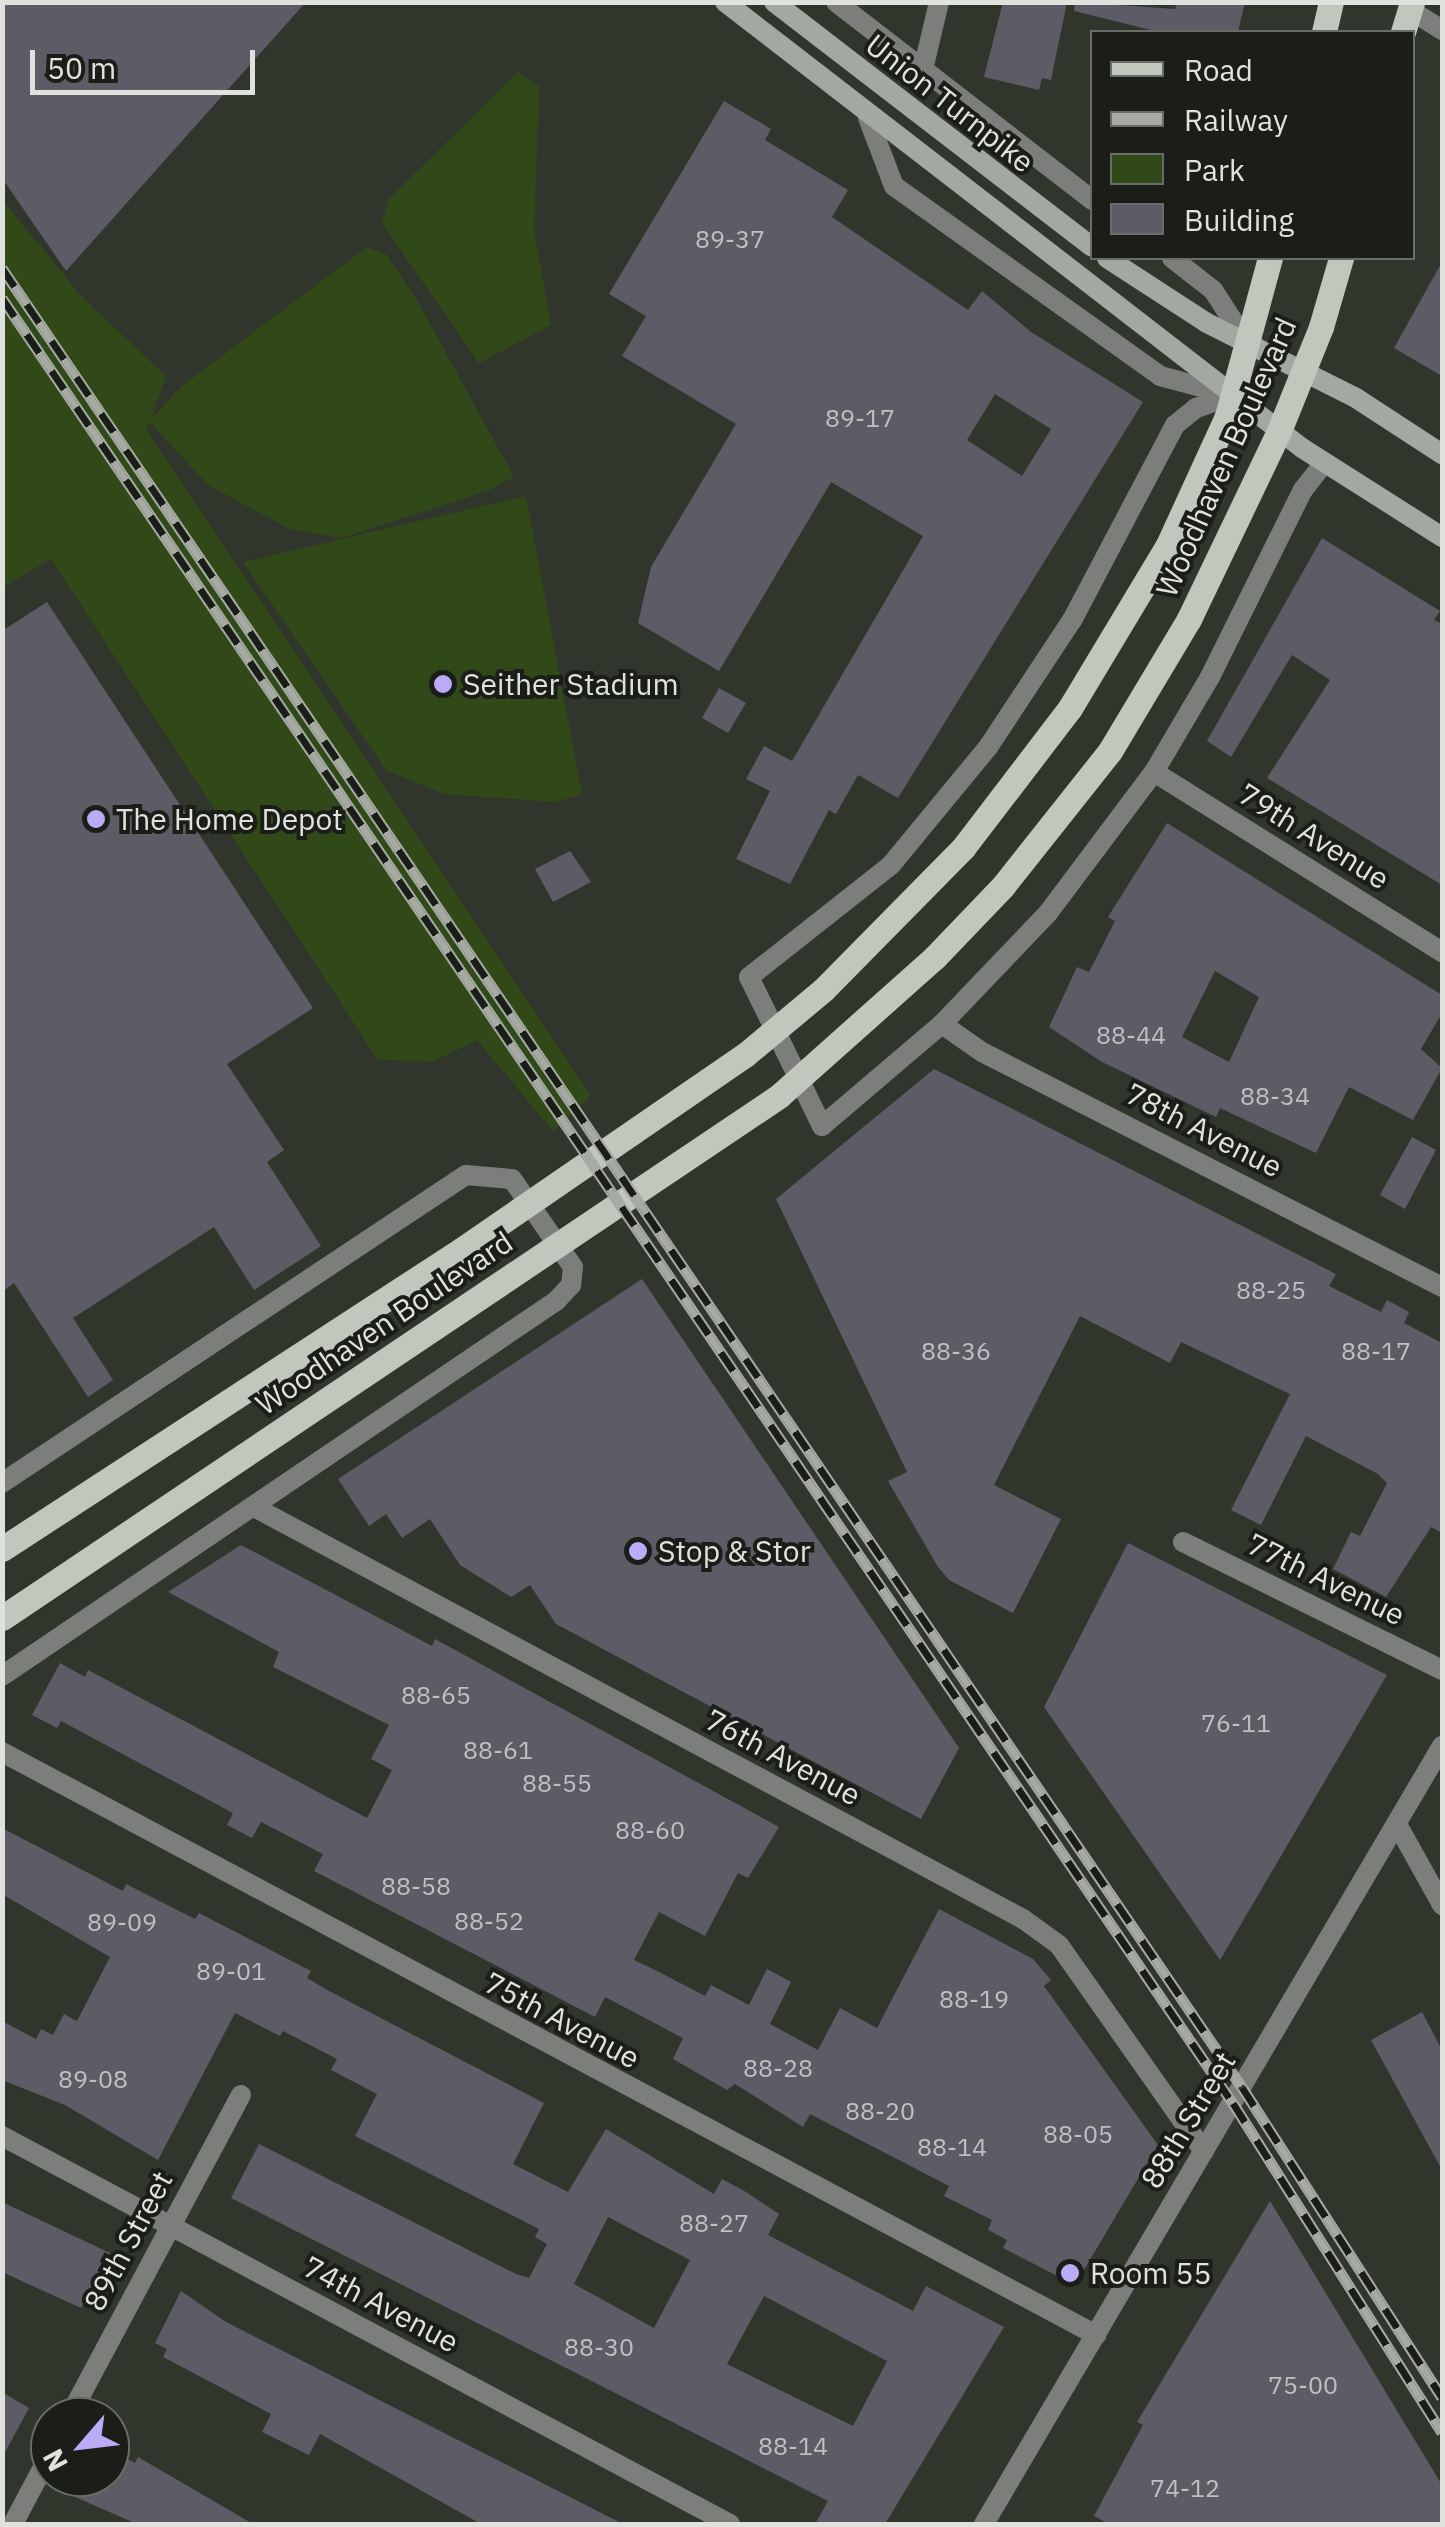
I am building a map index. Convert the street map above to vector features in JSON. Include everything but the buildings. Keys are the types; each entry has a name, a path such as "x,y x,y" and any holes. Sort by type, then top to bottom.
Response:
{"main road":[{"name":"Union Turnpike","path":"725,2 868,118 1163,334 1278,430 1442,537"},
{"name":"Union Turnpike","path":"774,2 1090,246"},
{"path":"1324,30 1331,2"},
{"path":"1110,260 1442,454"},
{"name":"Woodhaven Boulevard","path":"2,1548 659,1117 823,990 962,848 1070,708 1168,546 1234,395 1269,260"},
{"name":"Woodhaven Boulevard","path":"2,1618 762,1108 852,1035 1003,886 1110,751 1206,590 1303,372 1339,260"}],"street":[{"name":"Union Turnpike","path":"836,2 922,74 1090,199"},
{"path":"922,74 939,2"},
{"path":"1408,15 1442,30"},
{"name":"Union Turnpike","path":"868,118 894,186 1160,376 1234,395"},
{"path":"1175,260 1213,290 1248,344"},
{"name":"Woodhaven Boulevard","path":"1234,395 1196,408 1175,425 1072,620 989,746 891,864 749,976 822,1126 942,1024 1048,913 1154,772 1210,677 1303,490 1324,463"},
{"name":"79th Avenue","path":"1154,772 1442,952"},
{"name":"78th Avenue","path":"942,1024 982,1052 1442,1286"},
{"path":"2,1484 466,1175 512,1179 573,1267 572,1284 254,1507 2,1676"},
{"name":"76th Avenue","path":"254,1507 1023,1919 1060,1945 1204,2151"},
{"name":"77th Avenue","path":"1183,1542 1442,1670"},
{"name":"88th Street","path":"984,2524 1442,1746"},
{"name":"75th Avenue","path":"2,1752 1096,2335"},
{"path":"1397,1824 1442,1905"},
{"name":"89th Street","path":"80,2397 241,2094"},
{"name":"74th Avenue","path":"2,2136 730,2524"},
{"path":"13,2524 30,2492"}],"green space":[{"path":"518,72 539,87 534,231 551,325 479,363 382,223 389,199"},
{"path":"2,199 81,296 166,376 151,419 181,387 367,247 387,255 418,302 514,477 487,491 341,538 290,529 208,485 150,422 146,429 591,1096 553,1131 477,1040 434,1061 378,1060 51,559 3,587"},
{"name":"Seither Stadium","path":"526,496 582,794 556,802 444,794 386,770 243,562"}],"railway":[{"path":"2,268 1242,2087 1442,2397"},
{"path":"2,298 1233,2103 1442,2432"}],"place":[{"name":"Seither Stadium","path":"443,684"},
{"name":"The Home Depot","path":"96,819"},
{"name":"Stop & Stor","path":"638,1551"},
{"name":"Room 55","path":"1070,2273"}]}
